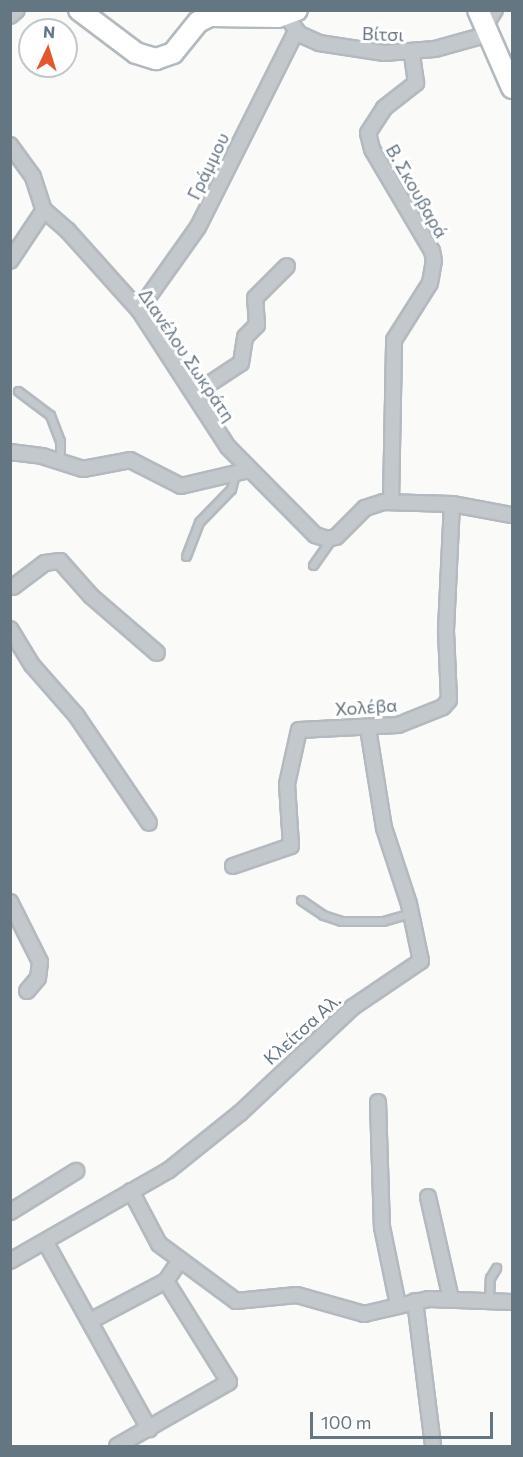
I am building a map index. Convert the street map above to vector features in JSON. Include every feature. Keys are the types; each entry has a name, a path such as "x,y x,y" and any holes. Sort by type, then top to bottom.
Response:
{"main road":[{"path":"80,10 136,52 156,59 170,55 198,22 214,12 294,19"},
{"path":"487,20 513,88"}],"street":[{"path":"10,16 17,10"},
{"name":"Βίτσι","path":"294,19 340,49 412,53 487,20"},
{"name":"Γράμμου","path":"139,310 198,227 294,19"},
{"name":"Β. Σκουβαρά","path":"391,502 394,340 430,283 434,261 432,251 372,149 368,133 384,108 416,83 412,53"},
{"path":"10,145 33,177 44,210 10,261"},
{"name":"Διανέλου Σωκράτη","path":"44,210 68,231 139,310 221,437 249,470 315,534 332,538"},
{"path":"194,394 241,363 245,338 257,325 255,298 287,266"},
{"path":"10,452 83,468 130,460 181,486 249,470"},
{"path":"332,538 365,508 391,502 452,504 513,515"},
{"name":"Χολέβα","path":"233,866 291,846 287,784 297,731 304,728 368,728 404,723 449,700 452,682 446,630 452,504"},
{"path":"11,588 45,562 60,561 91,596 157,653"},
{"path":"10,629 32,665 75,715 148,823"},
{"name":"Κλείτσα Αλ.","path":"10,1261 46,1243 196,1150 353,1007 421,961 411,913 384,828 368,728"},
{"path":"10,902 40,962 38,978 27,991"},
{"path":"378,1102 382,1227 398,1305"},
{"path":"10,1212 76,1171"},
{"path":"130,1191 155,1239 179,1262 238,1302 297,1295 364,1314 415,1301 451,1299 513,1302"},
{"path":"428,1197 451,1299"},
{"path":"46,1243 149,1429"},
{"path":"90,1321 166,1281 179,1262"},
{"path":"117,1446 229,1382 166,1281"},
{"path":"415,1301 433,1446"}],"lane":[{"path":"18,391 51,415 59,434 60,462"},
{"path":"186,556 199,522 231,489 235,474"},
{"path":"313,565 332,538"},
{"path":"301,900 323,915 341,921 383,921 411,913"},
{"path":"489,1301 490,1278 496,1268"}]}
